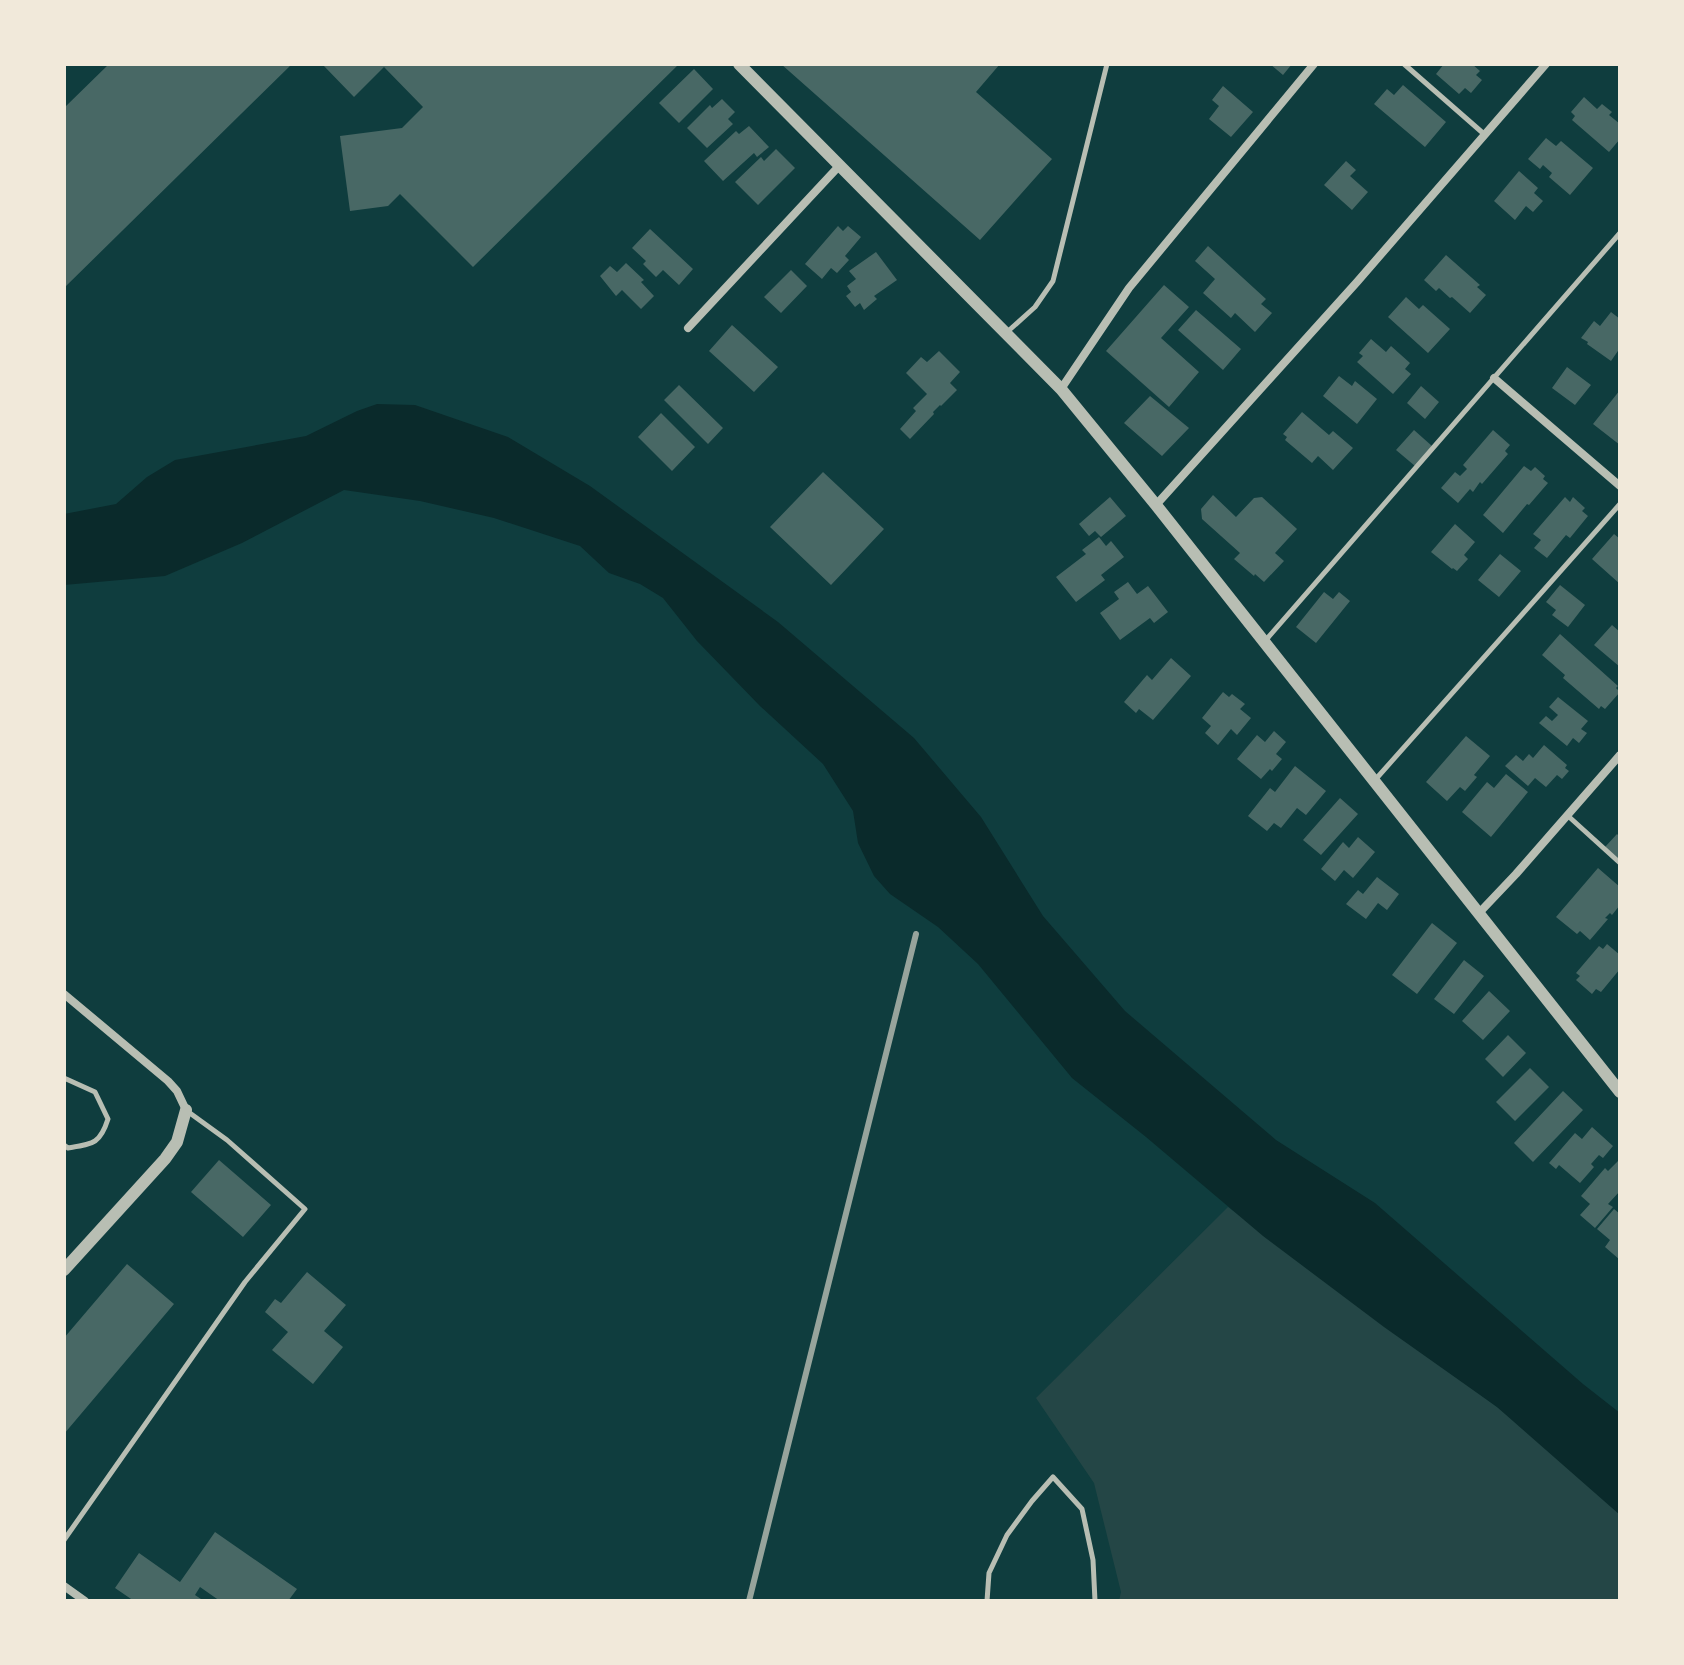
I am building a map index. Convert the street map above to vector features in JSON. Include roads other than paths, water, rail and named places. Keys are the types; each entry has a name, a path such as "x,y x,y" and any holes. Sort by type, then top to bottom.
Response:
{"street":[{"path":"739,64 1061,389 1620,1092"},
{"path":"1061,389 1129,288 1314,64"},
{"path":"1156,505 1357,282 1546,64"},
{"path":"688,328 840,165"},
{"path":"1494,378 1620,486"},
{"path":"1479,913 1620,755"},
{"path":"64,994 168,1081 186,1110 177,1142 165,1159 64,1270"},
{"path":"64,1586 85,1601"}],"lane":[{"path":"1006,333 1035,307 1053,281 1107,64"},
{"path":"1404,64 1484,134"},
{"path":"1264,641 1620,233"},
{"path":"1375,781 1620,504"},
{"path":"1567,815 1620,863"},
{"path":"64,1078 95,1092 108,1119 103,1132 93,1144 68,1148 64,1145"},
{"path":"64,1540 245,1282 305,1209 227,1140 186,1110"},
{"path":"987,1601 989,1573 1007,1535 1053,1477 1082,1509 1093,1560 1095,1601"}],"railway":[{"path":"749,1601 916,934"}]}
